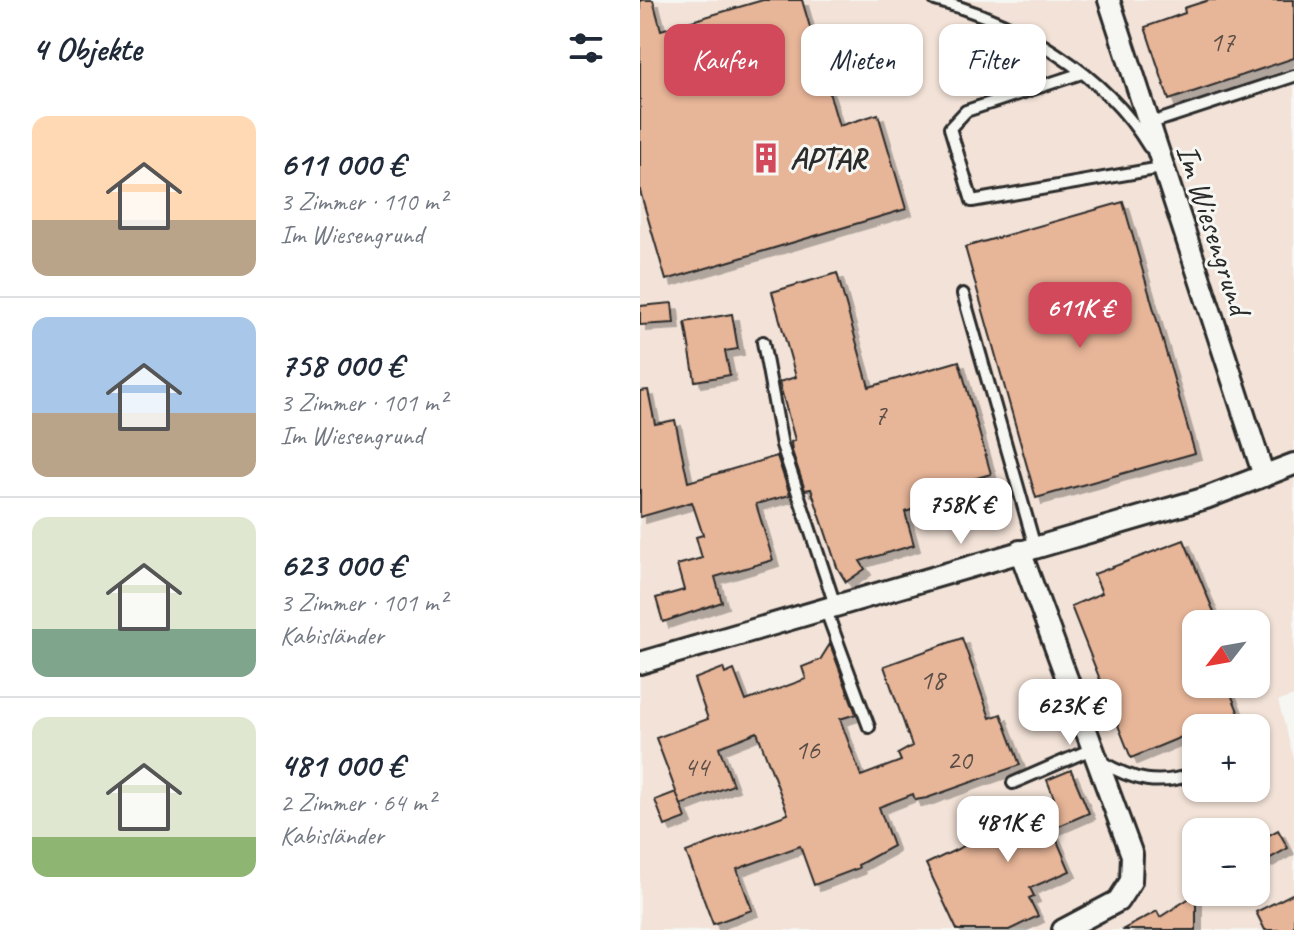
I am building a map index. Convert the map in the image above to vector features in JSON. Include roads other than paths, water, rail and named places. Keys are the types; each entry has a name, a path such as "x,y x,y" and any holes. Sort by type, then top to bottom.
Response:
{"street":[{"name":"Im Wiesengrund","path":"1109,0 1264,476"},
{"path":"640,663 1206,498 1294,464"},
{"path":"1027,549 1132,855 1131,881 1118,901 1063,930"}],"lane":[{"path":"935,0 1015,28 1082,73 1124,115 1163,170 972,201 950,128 966,111 1082,73"},
{"path":"1148,124 1294,76"},
{"path":"963,294 1027,549"},
{"path":"763,342 782,445 869,727"},
{"path":"1013,783 1096,754 1121,773 1150,782 1173,782 1182,778"}],"place":[{"name":"APTAR","path":"766,158"}]}
